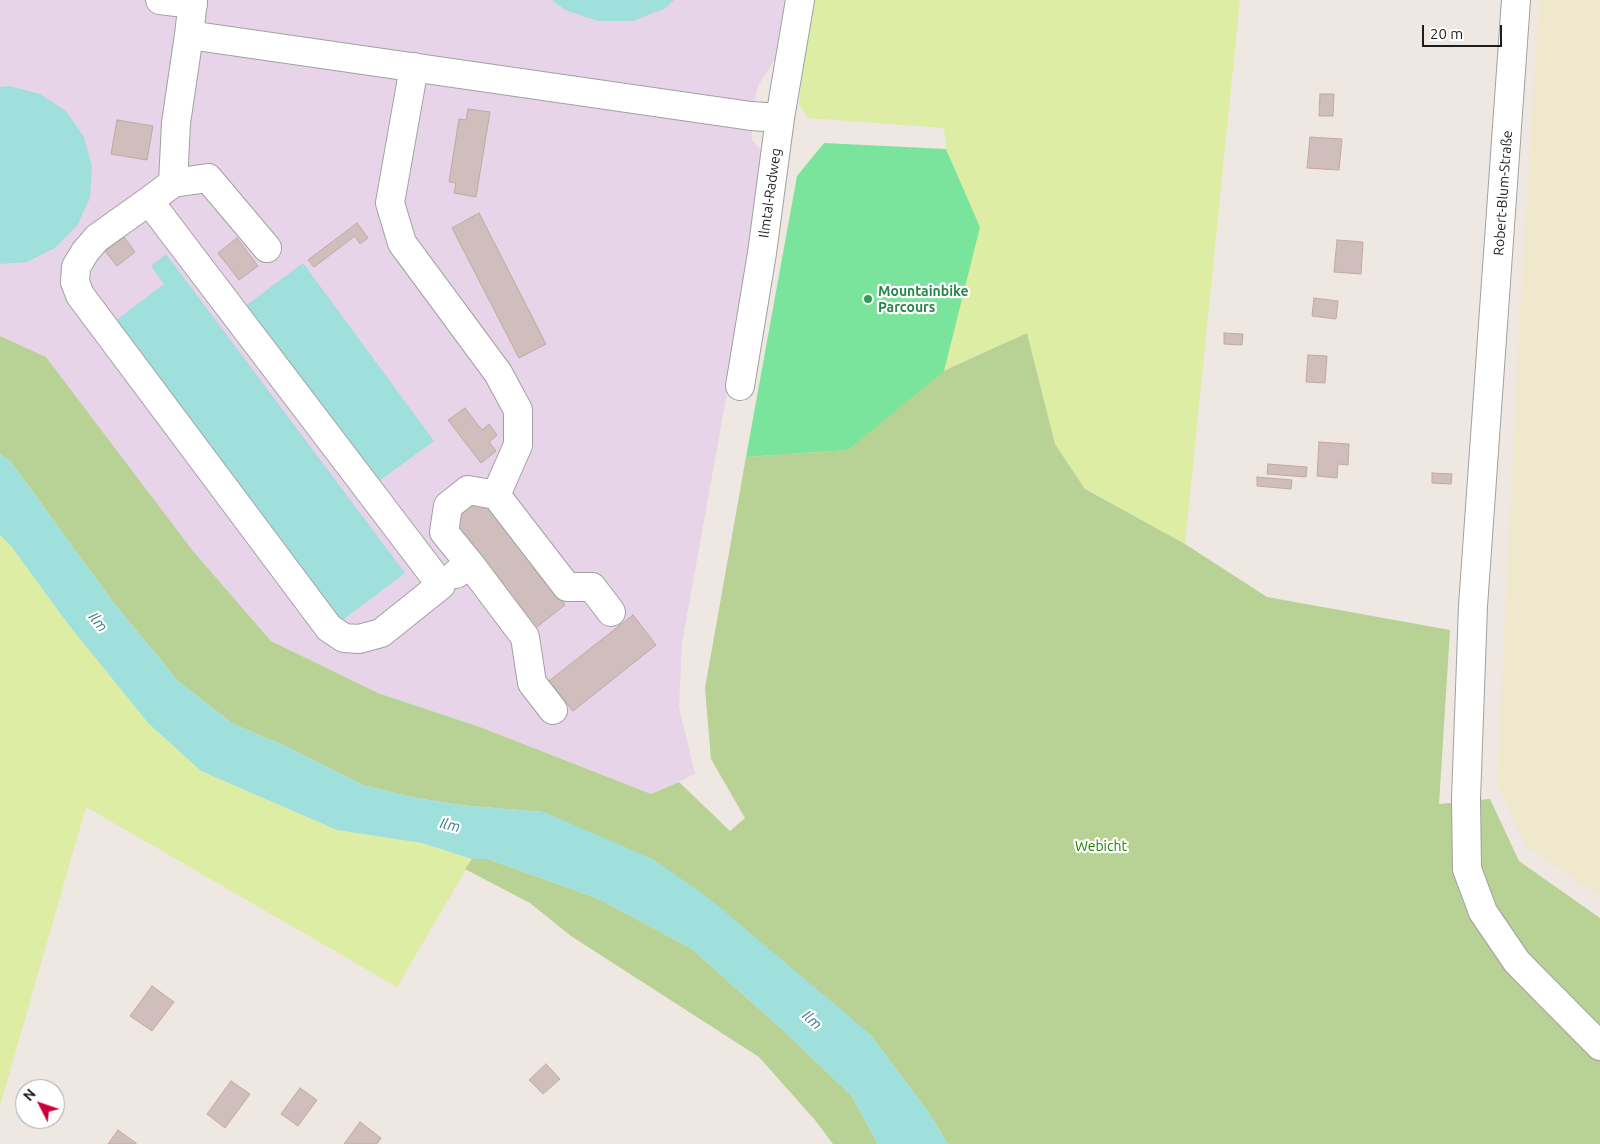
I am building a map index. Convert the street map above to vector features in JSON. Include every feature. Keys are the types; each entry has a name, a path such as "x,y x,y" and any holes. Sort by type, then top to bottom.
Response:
{"street":[{"path":"160,0 193,2 176,123 172,183"},
{"name":"Ilmtal-Radweg","path":"740,386 762,253 780,118 800,0"},
{"name":"Robert-Blum-Straße","path":"1516,0 1474,606 1466,799 1467,869 1483,912 1517,962 1600,1046"},
{"path":"189,35 751,116 780,118"},
{"path":"414,67 390,202 402,243 498,373 518,410 518,445 496,495"},
{"path":"267,248 208,178 172,183 97,238 85,252 76,267 75,282 80,295 329,628 344,638 359,639 381,633 470,564"},
{"path":"149,200 441,585"},
{"path":"553,710 532,683 525,637 444,532 448,506 468,490 496,495 567,587 592,587 611,612"}],"shaded area":[{"path":"0,0 794,0 783,46 758,86 751,116 752,140 769,159 682,643 679,707 695,774 651,794 480,727 378,693 271,641 193,551 46,357 0,336"},
{"path":"1539,0 1600,0 1600,896 1526,846 1497,784 1518,349"}],"green space":[{"path":"809,0 1240,0 1185,544 1085,489 1055,444 1027,333 939,373 980,227 946,149 944,128 808,118 799,104"},
{"name":"Mountainbike Parcours","path":"824,143 946,149 980,227 944,371 848,450 746,457 797,176"},
{"name":"Webicht","path":"1027,333 1055,444 1085,489 1185,544 1267,597 1450,630 1439,804 1490,799 1519,861 1600,918 1600,1144 948,1144 927,1110 870,1034 544,812 460,805 411,797 363,785 283,745 233,724 178,681 113,602 11,462 0,454 0,336 46,357 193,551 271,641 378,693 480,727 651,794 679,782 730,831 745,818 711,759 705,688 746,457 848,450 939,373"},
{"path":"0,535 11,546 68,624 148,723 201,771 337,830 422,843 472,859 397,987 86,807 0,1106"},
{"path":"472,859 488,859 599,899 692,949 785,1032 851,1095 878,1144 833,1144 815,1120 759,1057 571,936 530,903 465,869"}],"water":[{"path":"552,0 674,0 666,8 633,21 598,21 565,10"},
{"path":"10,86 40,94 66,111 84,137 92,167 90,198 77,226 55,248 27,262 0,264 0,87"},
{"path":"166,254 405,573 340,622 115,321 164,284 151,266"},
{"path":"303,263 434,441 375,484 244,307"},
{"name":"Ilm","path":"0,454 11,462 113,602 178,681 233,724 283,745 363,785 411,797 460,805 544,812 653,859 710,899 870,1034 927,1110 948,1144 878,1144 851,1095 785,1032 692,949 599,899 488,859 472,859 422,843 337,830 201,771 148,723 68,624 11,546 0,535"}],"building":[{"path":"1320,94 1334,94 1333,116 1319,116"},
{"path":"468,109 490,112 476,197 454,193 456,183 449,182 459,119 466,120"},
{"path":"117,120 153,126 147,160 111,154"},
{"path":"1310,137 1342,139 1339,170 1307,168"},
{"path":"479,213 546,344 519,358 452,228"},
{"path":"357,223 368,238 360,244 355,236 314,267 308,260"},
{"path":"124,237 135,252 117,266 105,251"},
{"path":"237,238 258,266 239,280 218,253"},
{"path":"1337,240 1363,242 1361,274 1334,272"},
{"path":"1314,298 1338,301 1336,319 1312,316"},
{"path":"1224,333 1243,334 1242,345 1224,344"},
{"path":"1308,355 1327,356 1325,383 1306,382"},
{"path":"465,408 482,430 489,424 497,435 489,442 496,451 481,463 448,420"},
{"path":"1319,442 1349,444 1348,465 1338,464 1337,478 1317,476"},
{"path":"1268,464 1307,467 1306,477 1267,474"},
{"path":"1432,473 1452,474 1451,484 1432,483"},
{"path":"1257,477 1292,480 1291,489 1257,486"},
{"path":"470,503 488,505 565,605 533,630 455,529 457,513"},
{"path":"633,615 656,645 573,711 549,681"},
{"path":"152,986 174,1002 152,1031 130,1016"},
{"path":"546,1064 560,1079 543,1094 529,1080"},
{"path":"231,1081 250,1094 225,1128 207,1114"},
{"path":"300,1088 317,1100 298,1126 281,1114"},
{"path":"360,1122 381,1138 377,1144 344,1144"},
{"path":"118,1130 136,1143 136,1144 108,1144"}],"place":[{"name":"Mountainbike Parcours","path":"868,299"}]}
